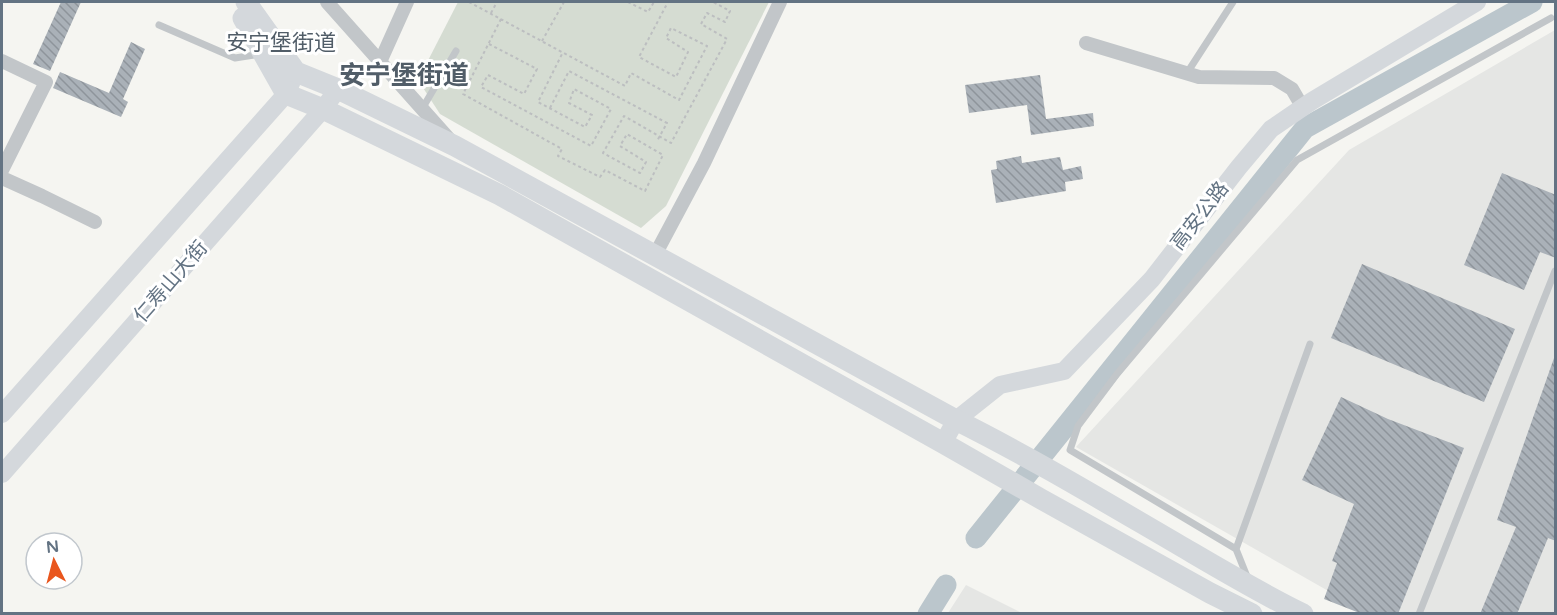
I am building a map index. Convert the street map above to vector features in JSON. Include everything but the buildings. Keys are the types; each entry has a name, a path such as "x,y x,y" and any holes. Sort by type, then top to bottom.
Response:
{"main road":[{"path":"235,2 286,94 323,109 500,195 1242,611 1251,587"},
{"path":"246,2 296,72 338,89 455,146 1060,475 1251,587 1277,608 1303,614"},
{"name":"高安公路","path":"943,443 956,420 1000,385 1064,371 1152,279 1271,129 1476,2"},
{"name":"仁寿山大街","path":"2,414 286,94 296,72"},
{"name":"仁寿山大街","path":"2,474 323,109 338,89"}],"street":[{"path":"380,62 407,2"},
{"path":"655,255 704,163 780,2"},
{"path":"330,3 455,146"},
{"path":"1086,43 1199,76 1274,78 1292,89 1303,108"},
{"path":"2,61 46,82 2,170"},
{"path":"2,178 95,222"}],"lane":[{"path":"1187,73 1233,2"},
{"path":"1251,587 1236,549 1070,450 1078,426 1117,374 1297,160 1551,18"},
{"path":"159,25 234,58 263,54"},
{"path":"422,109 456,51"},
{"path":"1419,614 1555,271"},
{"path":"1236,549 1310,344"}],"path":[{"path":"469,2 625,86 631,73 679,100 707,46 671,28 666,38 688,52 676,77 639,57 668,2"},
{"path":"491,13 497,2"},
{"path":"543,41 564,2"},
{"path":"628,2 648,12 654,2"},
{"path":"501,19 463,94 562,149 558,156 600,177 606,170 645,191 663,154 627,134 620,146 646,162 640,173 603,153 624,116 671,143 727,39 702,24 707,13 725,22 730,10 713,2"},
{"path":"489,44 537,69 524,94 488,75 481,87 591,146 611,109 574,89 569,103 592,115 585,127 538,102 563,52"},
{"path":"550,108 569,71 667,123 657,141"}],"shaded area":[{"path":"458,2 769,2 666,206 641,228 440,114 418,80"},
{"path":"1555,30 1555,613 1367,613 1076,447 1349,150"},
{"path":"966,585 1022,613 948,613"}],"waterway":[{"path":"976,538 1305,128 1532,2"},
{"path":"928,614 946,585"}],"district":[{"name":"安宁堡街道","path":"281,43"},
{"name":"安宁堡街道","path":"404,75"}]}
